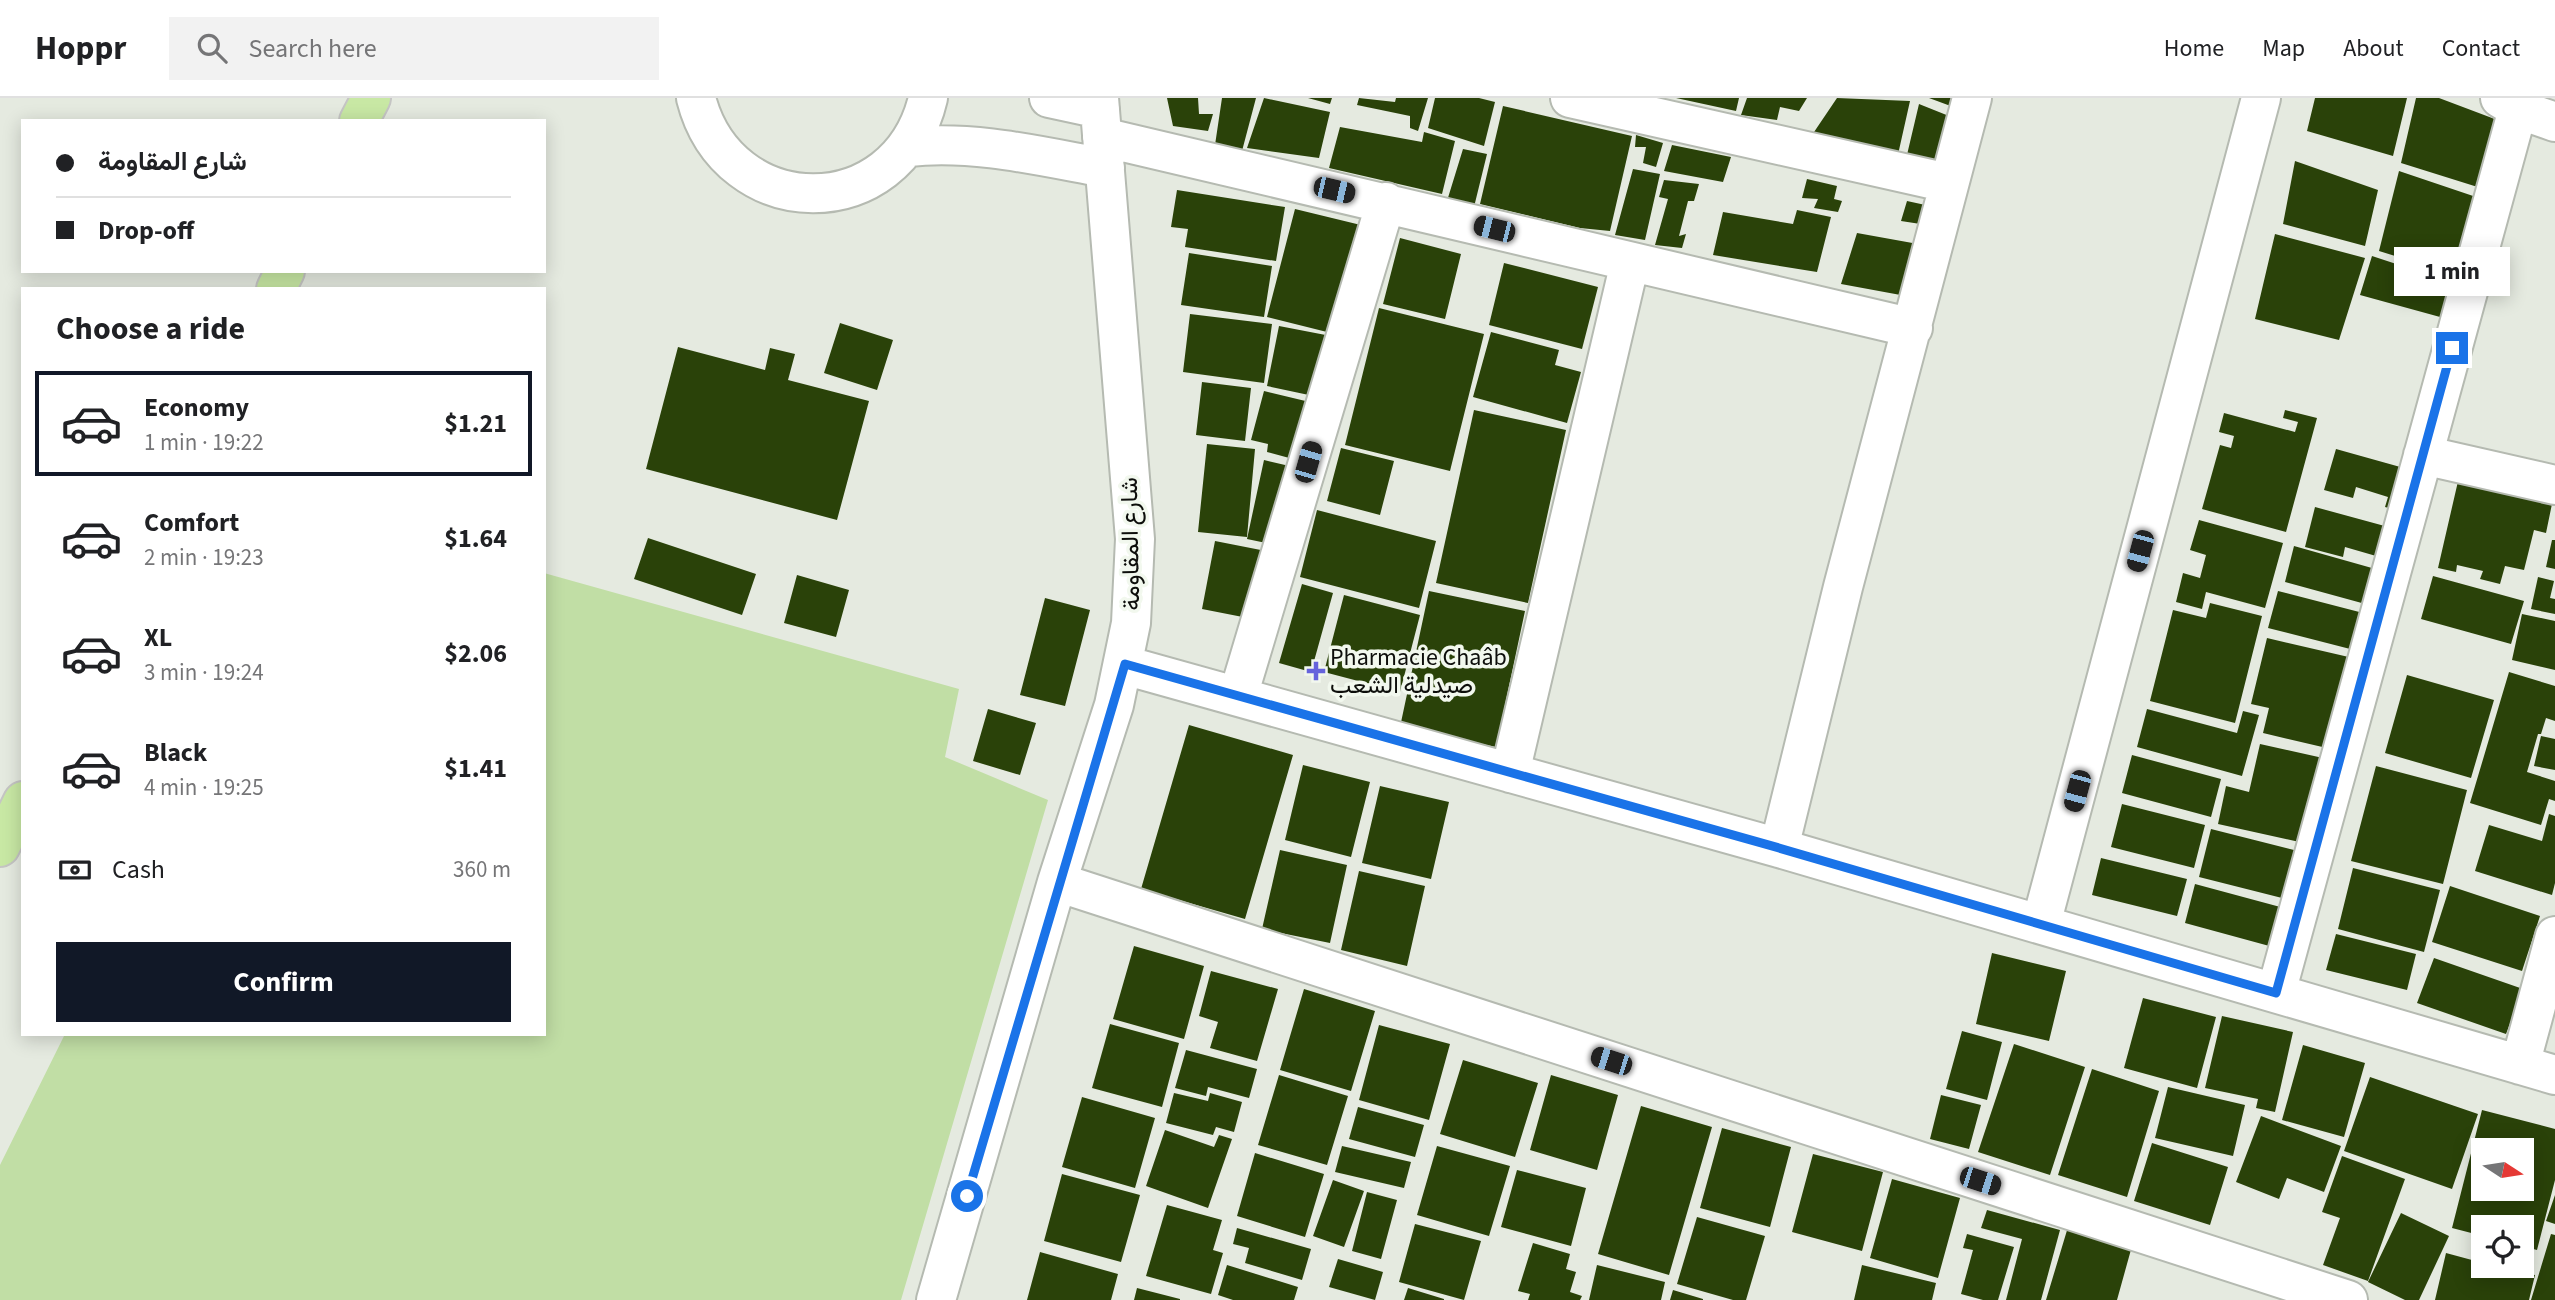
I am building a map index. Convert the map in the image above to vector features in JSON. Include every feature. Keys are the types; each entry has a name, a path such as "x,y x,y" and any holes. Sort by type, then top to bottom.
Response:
{"main road":[{"path":"360,119 371,98"},
{"path":"0,847 21,805"}],"street":[{"path":"696,98 702,121 721,152 747,176 780,191 815,195 850,188 882,172 908,147 923,118 928,98"},
{"path":"1049,98 1101,128 1386,202 1913,328"},
{"path":"1570,98 1644,106 1948,183"},
{"path":"1779,848 1843,587 1972,98"},
{"path":"2041,924 2261,98"},
{"path":"2276,993 2423,454 2509,103 2555,122"},
{"path":"908,147 948,143 986,146 1101,128"},
{"name":"شارع المقاومة","path":"936,1300 1058,882 1125,664 1135,581 1135,539 1101,128"},
{"path":"1238,696 1386,202"},
{"path":"1510,773 1630,262"},
{"path":"2423,454 2555,485"},
{"path":"1125,664 1779,848 2537,1070 2555,936"},
{"path":"1058,882 2348,1300"}],"green space":[{"path":"546,574 959,689 945,757 1048,800 901,1300 0,1300 0,1165 64,1036 546,1036"}],"building":[{"path":"1167,98 1198,98 1199,114 1213,114 1208,131 1173,126"},
{"path":"1222,98 1256,98 1242,151 1215,145"},
{"path":"1264,98 1330,112 1319,158 1247,148"},
{"path":"1308,98 1332,98 1330,104"},
{"path":"1359,98 1395,102 1396,98 1428,98 1418,131 1410,128 1410,116 1357,105"},
{"path":"1435,98 1479,98 1495,102 1484,146 1428,128"},
{"path":"1676,98 1739,98 1736,111"},
{"path":"1747,98 1807,98 1799,111 1780,107 1777,120 1741,115"},
{"path":"1837,98 1910,101 1897,159 1812,135"},
{"path":"1929,98 1959,98 1956,108"},
{"path":"2315,98 2407,98 2393,156 2307,131"},
{"path":"2416,98 2439,98 2500,121 2484,189 2401,163"},
{"path":"1919,104 1954,118 1942,167 1906,159"},
{"path":"1503,106 1632,136 1610,231 1580,228 1480,204"},
{"path":"1340,127 1422,142 1424,132 1455,141 1442,194 1329,168"},
{"path":"1636,135 1663,143 1656,167 1643,163 1646,147 1635,147"},
{"path":"1672,145 1731,157 1723,182 1664,171"},
{"path":"1463,149 1487,154 1474,207 1447,201"},
{"path":"2295,161 2378,190 2365,246 2283,224"},
{"path":"1633,169 1660,174 1645,240 1615,235"},
{"path":"2399,171 2485,200 2463,277 2379,251"},
{"path":"1807,179 1837,186 1834,199 1842,201 1838,212 1814,208 1818,199 1802,198"},
{"path":"1664,180 1699,184 1694,201 1688,201 1679,236 1686,234 1682,248 1655,245 1668,199 1659,197"},
{"path":"1177,190 1285,207 1276,261 1185,247 1188,229 1171,227"},
{"path":"1907,201 1930,206 1927,225 1901,221"},
{"path":"1295,209 1369,227 1331,333 1267,317"},
{"path":"1797,210 1831,217 1817,272 1713,255 1723,212 1793,224"},
{"path":"1857,233 1918,244 1906,296 1841,284"},
{"path":"2275,234 2365,258 2339,340 2255,319"},
{"path":"1400,238 1461,254 1445,319 1383,304"},
{"path":"1189,253 1272,266 1264,317 1181,305"},
{"path":"2372,256 2460,285 2451,320 2360,295"},
{"path":"1504,263 1598,287 1582,349 1489,325"},
{"path":"1379,308 1484,334 1450,471 1345,445"},
{"path":"1190,314 1272,324 1264,383 1183,372"},
{"path":"840,323 893,340 877,390 824,373"},
{"path":"1279,326 1336,337 1323,398 1267,386"},
{"path":"1491,332 1559,350 1555,365 1581,372 1567,423 1473,397"},
{"path":"678,347 765,370 770,348 795,354 788,380 869,401 837,520 646,469"},
{"path":"1202,382 1251,388 1245,441 1196,435"},
{"path":"1264,391 1318,404 1304,462 1267,452 1268,444 1251,440"},
{"path":"1474,410 1566,430 1528,603 1436,583"},
{"path":"2285,410 2317,418 2286,532 2202,509 2220,445 2231,448 2234,436 2219,432 2224,413 2295,432 2298,422 2283,418"},
{"path":"1207,444 1255,449 1247,537 1198,532"},
{"path":"1341,448 1394,461 1380,515 1327,501"},
{"path":"2336,449 2411,470 2400,511 2385,507 2388,497 2356,487 2353,498 2324,490"},
{"path":"1264,460 1298,468 1281,546 1247,539"},
{"path":"2459,477 2553,499 2546,533 2534,530 2524,570 2505,566 2500,584 2480,579 2483,571 2457,565 2456,572 2438,568"},
{"path":"2315,507 2392,528 2383,558 2345,547 2343,557 2305,547"},
{"path":"1317,510 1436,541 1419,608 1300,577"},
{"path":"2199,520 2283,543 2265,608 2206,592 2202,609 2176,602 2183,573 2200,578 2206,555 2190,550"},
{"path":"648,538 756,574 742,615 634,579"},
{"path":"2552,540 2555,540 2555,569 2546,567"},
{"path":"1215,541 1271,552 1258,620 1202,609"},
{"path":"2294,546 2379,570 2369,605 2285,582"},
{"path":"797,575 849,590 836,637 784,623"},
{"path":"2433,576 2524,601 2511,644 2421,619"},
{"path":"2538,577 2554,581 2550,598 2555,599 2555,614 2531,609"},
{"path":"1302,584 1333,593 1311,672 1279,663"},
{"path":"1429,591 1525,611 1496,747 1400,727"},
{"path":"2278,591 2367,614 2358,651 2268,628"},
{"path":"1344,595 1420,615 1400,692 1324,672"},
{"path":"1045,598 1090,610 1065,706 1020,695"},
{"path":"2210,603 2262,616 2235,723 2150,701 2173,610 2206,618"},
{"path":"2522,614 2555,621 2555,670 2512,660"},
{"path":"2267,638 2353,658 2331,749 2263,733 2269,708 2251,704"},
{"path":"2509,672 2555,686 2555,721 2546,718 2541,734 2538,734 2527,772 2555,781 2555,801 2549,799 2541,825 2470,803"},
{"path":"2407,675 2494,700 2471,778 2385,753"},
{"path":"988,709 1036,723 1020,775 973,761"},
{"path":"2147,709 2237,733 2243,711 2259,715 2242,776 2137,747"},
{"path":"1189,725 1293,755 1245,919 1141,889"},
{"path":"2541,736 2555,739 2555,770 2534,766"},
{"path":"2260,744 2323,758 2304,843 2218,824 2226,786 2249,792"},
{"path":"2132,755 2221,779 2211,817 2122,793"},
{"path":"1303,765 1370,782 1351,857 1285,840"},
{"path":"2376,766 2467,790 2443,884 2351,861"},
{"path":"1380,786 1449,802 1431,879 1362,863"},
{"path":"2122,804 2205,825 2194,868 2111,847"},
{"path":"2549,814 2555,816 2555,883 2552,895 2475,871 2489,825 2542,841"},
{"path":"2211,829 2298,851 2286,899 2199,877"},
{"path":"1280,850 1347,865 1330,943 1262,929"},
{"path":"2101,858 2187,879 2177,916 2092,895"},
{"path":"2353,868 2440,890 2424,952 2338,929"},
{"path":"1359,871 1425,886 1407,966 1341,950"},
{"path":"2195,884 2284,908 2273,947 2185,923"},
{"path":"2450,886 2540,916 2522,971 2432,942"},
{"path":"2336,934 2416,954 2407,990 2326,970"},
{"path":"1134,946 1204,966 1184,1039 1113,1019"},
{"path":"1992,953 2066,971 2049,1041 1976,1024"},
{"path":"2434,958 2523,989 2506,1034 2417,1003"},
{"path":"1211,971 1278,989 1257,1061 1210,1048 1218,1022 1199,1016"},
{"path":"1304,989 1375,1011 1351,1091 1280,1070"},
{"path":"2143,998 2216,1017 2197,1088 2124,1068"},
{"path":"2222,1016 2293,1032 2275,1112 2256,1108 2258,1099 2205,1088"},
{"path":"1110,1024 1179,1043 1162,1107 1092,1088"},
{"path":"1379,1025 1450,1044 1429,1120 1359,1100"},
{"path":"1962,1031 2002,1042 1987,1100 1946,1089"},
{"path":"2014,1044 2085,1067 2050,1175 1978,1152"},
{"path":"2303,1045 2365,1063 2344,1137 2282,1120"},
{"path":"1186,1050 1257,1069 1249,1098 1208,1087 1206,1096 1175,1088"},
{"path":"1463,1060 1538,1083 1515,1157 1440,1134"},
{"path":"2092,1069 2159,1091 2127,1197 2058,1175"},
{"path":"1279,1075 1348,1096 1327,1165 1258,1145"},
{"path":"1551,1075 1618,1095 1597,1170 1530,1150"},
{"path":"2370,1077 2478,1114 2452,1189 2344,1151"},
{"path":"2168,1087 2245,1105 2233,1156 2155,1138"},
{"path":"1174,1093 1208,1101 1210,1093 1242,1102 1234,1132 1216,1127 1213,1135 1166,1123"},
{"path":"1941,1095 1981,1105 1969,1149 1930,1139"},
{"path":"1082,1097 1155,1118 1135,1188 1062,1167"},
{"path":"1641,1106 1712,1127 1669,1275 1598,1254"},
{"path":"1358,1107 1424,1125 1415,1157 1349,1139"},
{"path":"2482,1110 2555,1129 2555,1180 2537,1250 2534,1249 2534,1215 2471,1215 2471,1233 2452,1228 2471,1153 2471,1201 2534,1201 2534,1138 2475,1138"},
{"path":"2261,1116 2341,1146 2324,1192 2287,1178 2279,1199 2236,1182"},
{"path":"1722,1128 1791,1147 1770,1227 1700,1208"},
{"path":"1165,1130 1214,1147 1219,1135 1232,1139 1208,1208 1146,1186"},
{"path":"2152,1143 2228,1167 2210,1225 2134,1201"},
{"path":"1342,1146 1411,1162 1404,1188 1335,1172"},
{"path":"1437,1146 1510,1166 1489,1236 1417,1215"},
{"path":"1255,1153 1324,1174 1305,1237 1237,1216"},
{"path":"1813,1154 1883,1172 1862,1251 1792,1232"},
{"path":"2342,1156 2405,1179 2368,1281 2323,1265 2340,1218 2322,1212"},
{"path":"1517,1170 1586,1188 1571,1246 1501,1227"},
{"path":"1062,1174 1140,1195 1121,1262 1044,1241"},
{"path":"1892,1179 1960,1198 1938,1278 1870,1258"},
{"path":"1333,1180 1364,1191 1344,1247 1313,1236"},
{"path":"1367,1192 1397,1200 1381,1259 1352,1251"},
{"path":"2555,1195 2555,1224 2546,1221"},
{"path":"1167,1205 1222,1220 1213,1250 1223,1253 1211,1294 1146,1276"},
{"path":"1987,1210 2060,1230 2041,1300 2006,1300 2022,1239 1981,1228"},
{"path":"2401,1213 2449,1236 2419,1300 2405,1300 2368,1282"},
{"path":"1697,1217 1765,1236 1746,1300 1733,1300 1677,1284"},
{"path":"1415,1224 1481,1241 1464,1300 1399,1282"},
{"path":"2068,1227 2132,1246 2117,1300 2046,1300"},
{"path":"1237,1228 1311,1249 1302,1280 1245,1263 1249,1248 1233,1244"},
{"path":"1967,1234 2014,1247 1998,1300 1983,1300 1961,1294 1973,1250 1963,1248"},
{"path":"2551,1234 2555,1235 2555,1300 2531,1300"},
{"path":"1533,1243 1570,1254 1566,1269 1576,1272 1570,1292 1582,1296 1580,1300 1528,1300 1530,1294 1518,1291"},
{"path":"1040,1252 1118,1274 1111,1300 1027,1300"},
{"path":"2446,1253 2471,1260 2471,1278 2534,1278 2535,1275 2529,1300 2435,1300"},
{"path":"1338,1259 1383,1272 1375,1300 1329,1287"},
{"path":"1227,1265 1298,1287 1294,1300 1233,1300 1218,1295"},
{"path":"1597,1265 1665,1282 1661,1300 1589,1300"},
{"path":"1862,1265 1936,1283 1932,1300 1854,1300"},
{"path":"1137,1288 1180,1299 1180,1300 1134,1300"},
{"path":"1408,1288 1444,1299 1444,1300 1404,1300"},
{"path":"1673,1290 1703,1299 1703,1300 1670,1300"}],"place":[{"name":"Pharmacie Chaâb صيدلية الشعب","path":"1316,671"}],"route":[{"path":"967,1196 1087,783 1125,664 1779,848 2276,993 2452,348"}]}
